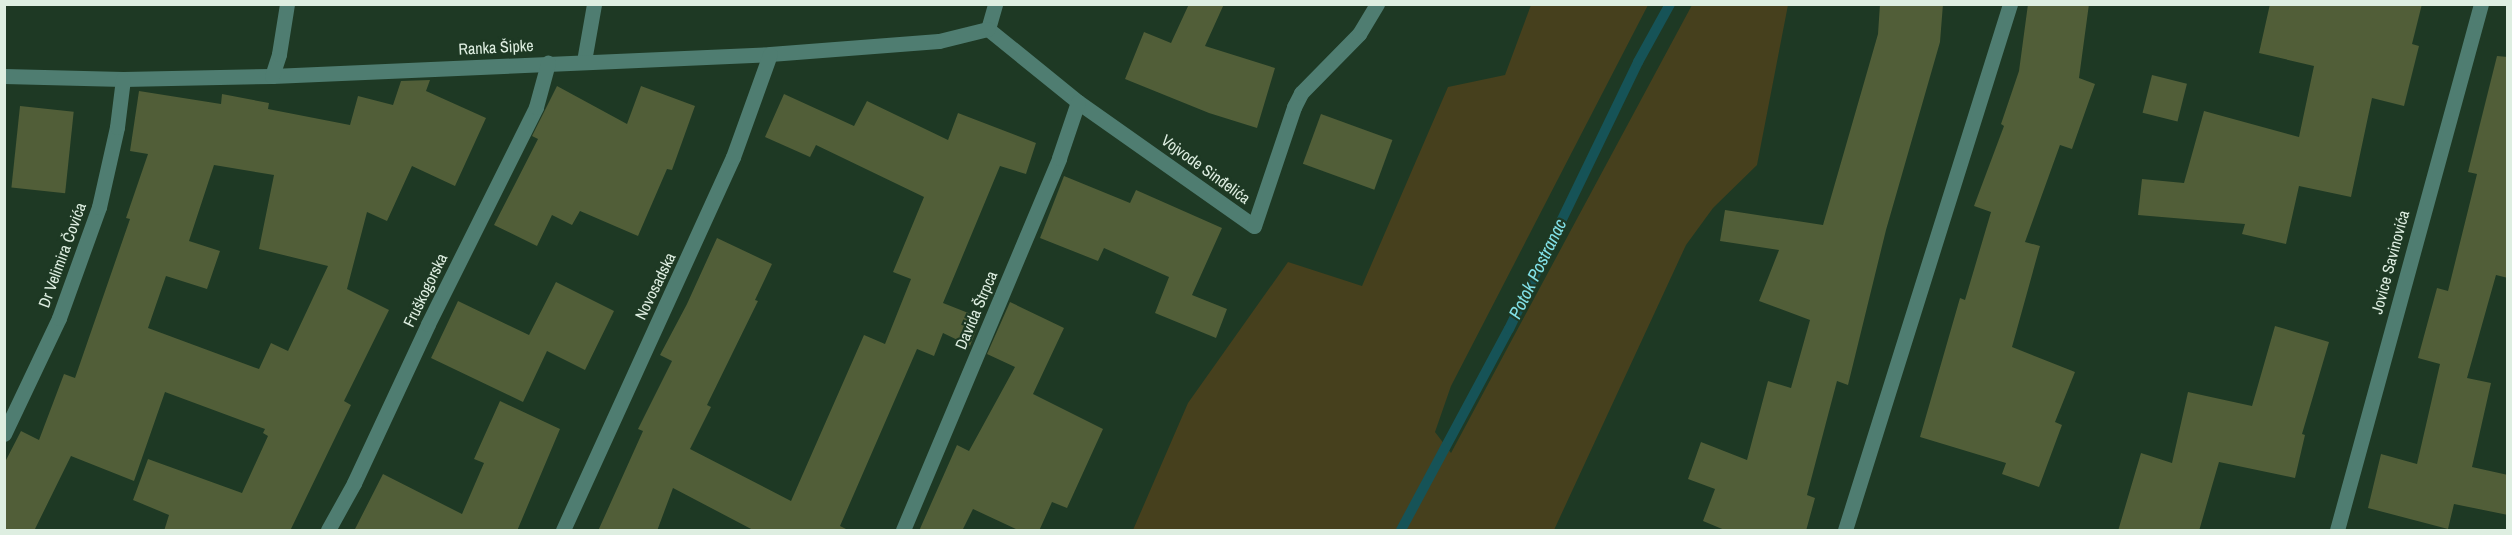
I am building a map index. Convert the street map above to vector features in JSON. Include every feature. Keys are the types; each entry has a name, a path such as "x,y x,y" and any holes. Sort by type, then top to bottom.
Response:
{"street":[{"path":"272,76 279,54 287,4"},
{"path":"584,61 594,4"},
{"path":"988,30 996,4"},
{"name":"Vojvode Sinđelića","path":"988,30 1078,102 1254,226 1294,107 1301,93 1359,33 1377,4"},
{"path":"1845,531 2010,4"},
{"name":"Jovice Savinovića","path":"2337,531 2481,4"},
{"name":"Ranka Šipke","path":"4,76 123,79 272,76 771,54 939,41 988,30"},
{"name":"Novosadska","path":"563,531 724,176 771,54"},
{"name":"Fruškogorska","path":"328,531 354,483 428,324 536,107 548,63"},
{"name":"Dr Velimira Čovića","path":"4,434 59,318 99,207 117,127 123,79"},
{"name":"Davida Štrpca","path":"903,531 1059,158 1078,102"}],"shaded area":[{"path":"1531,5 1648,5 1451,386 1435,432 1451,453 1692,5 1788,5 1757,165 1713,208 1686,245 1554,530 1133,530 1188,403 1288,262 1362,286 1448,87 1505,75"}],"building":[{"path":"1189,4 1224,4 1205,46 1275,68 1257,128 1209,113 1125,79 1144,32 1171,43"},
{"path":"1880,4 1943,4 1940,42 1886,230 1848,385 1837,381 1807,495 1815,498 1806,531 1727,531 1703,521 1715,489 1688,479 1701,442 1747,460 1768,381 1791,388 1810,320 1759,301 1779,250 1720,241 1725,210 1823,225 1878,34"},
{"path":"2028,4 2089,4 2079,78 2095,84 2072,149 2060,145 2025,242 2040,246 2012,347 2075,372 2055,422 2062,425 2039,487 2002,474 2006,463 1920,437 1960,298 1965,300 1991,212 1974,206 2004,126 2001,124 2019,71"},
{"path":"2270,4 2422,4 2412,44 2419,46 2404,106 2372,98 2351,197 2299,186 2286,244 2242,234 2245,224 2138,215 2142,179 2184,183 2204,111 2299,137 2314,66 2259,53"},
{"path":"2497,56 2508,57 2508,278 2496,275 2467,378 2491,383 2472,467 2508,475 2508,515 2454,504 2448,529 2368,508 2381,454 2417,464 2440,364 2418,358 2437,288 2448,291 2477,174 2468,172"},
{"path":"2152,75 2187,84 2177,122 2143,113"},
{"path":"430,80 426,91 486,118 455,186 412,166 387,221 367,212 347,289 389,310 344,401 351,405 290,531 164,531 169,515 133,500 148,459 242,493 268,436 263,433 265,429 165,392 134,481 71,456 34,531 4,531 4,464 21,431 39,440 64,374 75,378 130,219 126,218 148,154 130,151 139,91 221,104 222,94 269,103 268,109 350,125 358,96 393,105 401,81","holes":["214,165 274,175 259,249 328,266 288,351 271,343 259,369 148,328 166,276 207,289 220,251 189,241"]},
{"path":"557,86 627,124 641,86 695,106 672,170 667,169 638,236 580,211 572,225 552,215 537,246 494,225 538,139 532,136"},
{"path":"784,94 854,126 867,101 948,140 958,113 1036,143 1026,174 1000,166 943,303 981,318 970,346 943,333 934,356 917,349 840,526 850,531 755,531 673,488 657,531 598,531 643,431 638,429 672,361 660,355 687,304 717,238 772,264 755,300 758,301 707,405 711,407 690,449 791,501 864,335 885,344 911,279 893,272 924,197 816,145 810,157 765,137"},
{"path":"20,106 74,112 65,193 11,188"},
{"path":"1321,114 1392,140 1374,190 1303,164"},
{"path":"1064,176 1130,203 1136,190 1222,228 1192,295 1227,309 1216,338 1155,313 1169,277 1104,248 1098,261 1040,238"},
{"path":"556,282 614,311 585,370 547,351 523,402 431,358 458,301 529,335"},
{"path":"1010,302 1064,328 1033,394 1103,429 1067,508 1052,502 1039,531 1020,531 973,509 962,531 919,531 957,445 969,451 1015,367 987,354"},
{"path":"2275,326 2329,342 2302,434 2305,435 2295,478 2219,462 2199,531 2118,531 2141,453 2172,463 2188,392 2252,406"},
{"path":"500,401 560,429 517,531 354,531 383,474 462,514 484,463 474,459"}],"waterway":[{"name":"Potok Postranac","path":"1401,530 1509,329 1638,62 1670,4"}]}
